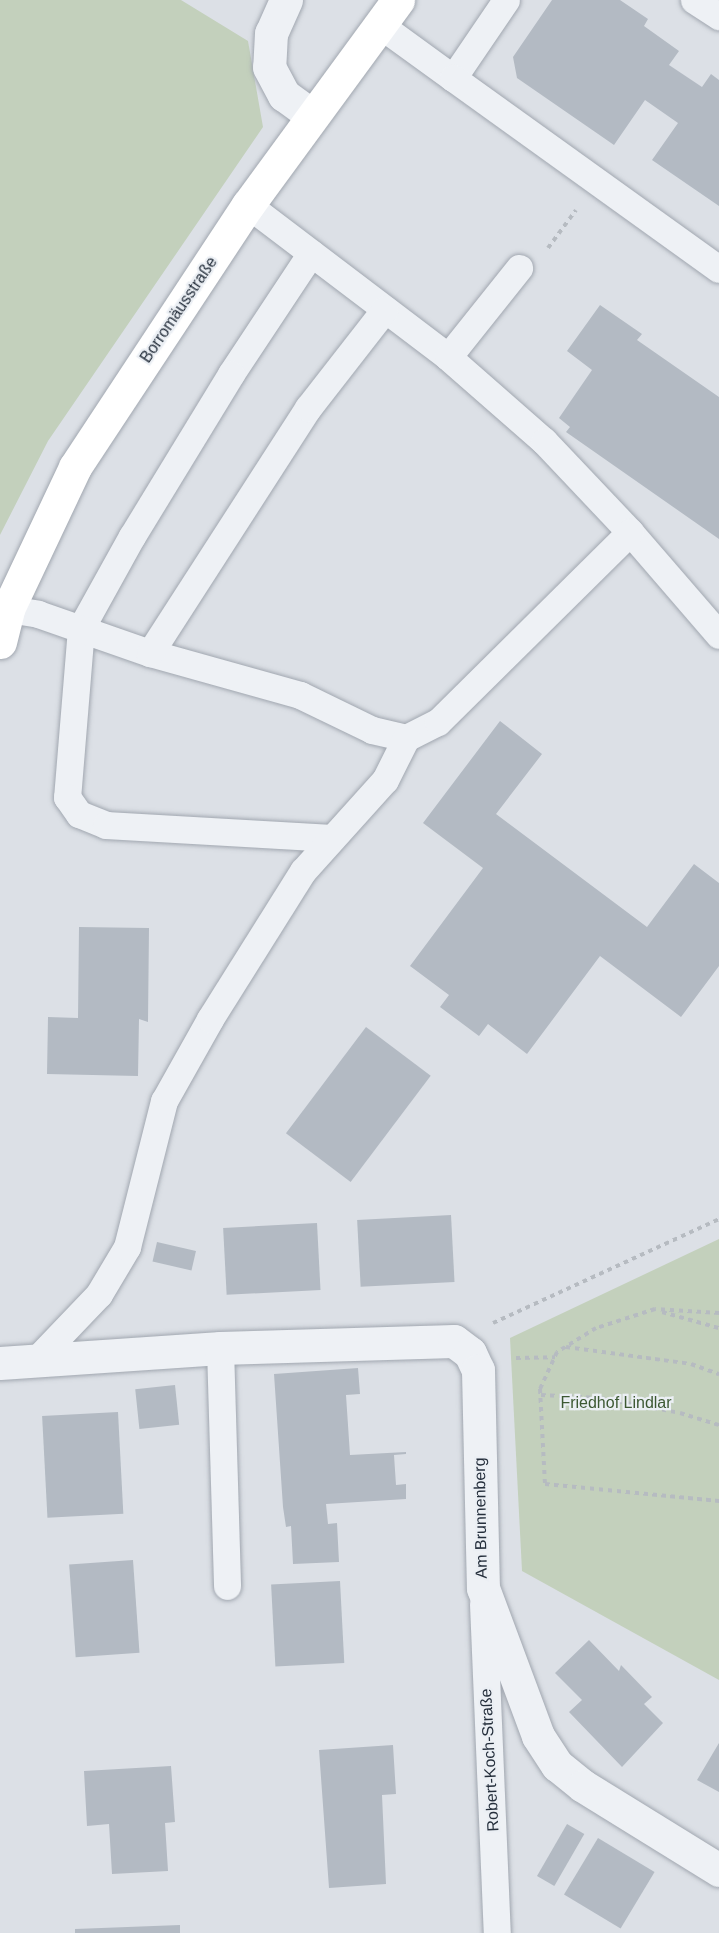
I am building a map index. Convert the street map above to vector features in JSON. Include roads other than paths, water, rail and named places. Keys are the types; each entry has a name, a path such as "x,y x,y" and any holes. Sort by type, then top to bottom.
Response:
{"street":[{"path":"286,0 271,33 269,67 284,94 312,116"},
{"name":"Borromäusstraße","path":"0,642 8,609 75,467 249,205 389,13"},
{"name":"Am Brunnenberg","path":"220,1347 454,1341 470,1353 478,1370 483,1588 538,1736 557,1766 583,1785 719,1870"},
{"path":"0,1363 220,1347"}],"lane":[{"path":"453,78 506,0"},
{"path":"694,0 719,16"},
{"path":"389,13 453,78 719,269"},
{"path":"249,205 448,357 544,441 630,532 719,635"},
{"path":"311,253 219,394 132,536 81,628 67,798 79,814 106,825 332,838"},
{"path":"448,357 531,262"},
{"path":"150,652 308,408 385,309"},
{"path":"36,1360 99,1294 127,1247 164,1101 259,937 303,871 384,780 406,738 438,722 630,532"},
{"path":"8,609 38,614 150,652 300,696 372,730 406,738"},
{"path":"220,1347 227,1586"},
{"name":"Robert-Koch-Straße","path":"483,1588 497,1933"}],"park label":[{"name":"Friedhof Lindlar","path":"616,1403"}]}
